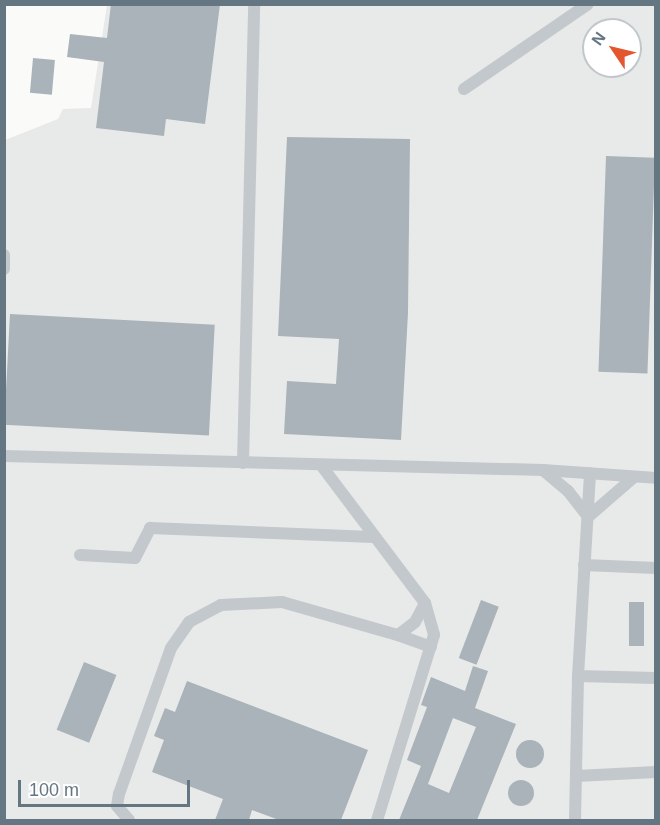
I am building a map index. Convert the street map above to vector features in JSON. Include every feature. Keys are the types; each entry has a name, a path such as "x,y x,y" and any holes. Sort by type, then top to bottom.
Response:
{"street":[{"path":"243,463 254,4"},
{"path":"464,89 588,4"},
{"path":"4,255 4,269"},
{"path":"4,456 543,470 656,478"},
{"path":"321,465 373,537 425,603 434,635 377,820"},
{"path":"543,470 568,491 588,517"},
{"path":"574,820 578,676 590,473"},
{"path":"588,517 634,477"},
{"path":"80,555 135,558 150,528 373,537"},
{"path":"584,565 656,568"},
{"path":"129,820 117,806 119,794 171,648 189,622 221,605 282,602 398,635 431,647"},
{"path":"398,635 414,622 425,603"},
{"path":"578,676 656,678"},
{"path":"576,776 656,772"}],"shaded area":[{"path":"107,5 655,5 655,820 5,820 5,140 58,119 63,109 91,108"}],"building":[{"path":"111,4 220,4 205,124 166,119 164,136 96,128 104,62 67,57 70,34 107,38"},
{"path":"33,58 55,60 52,95 30,93"},
{"path":"287,137 410,139 408,313 401,440 284,434 287,381 336,384 339,339 278,336"},
{"path":"606,156 655,158 647,374 598,372"},
{"path":"10,314 215,325 209,436 4,425"},
{"path":"481,600 499,607 477,665 459,658"},
{"path":"629,602 644,602 644,646 629,646"},
{"path":"84,662 116,675 89,743 57,730"},
{"path":"473,666 488,671 475,708 516,724 477,820 399,820 421,766 407,760 427,707 421,705 431,677 465,691","holes":["453,718 476,727 449,793 428,784"]},
{"path":"187,681 368,750 341,820 279,820 252,810 249,820 215,820 223,799 152,772 164,740 154,736 165,708 175,712"},
{"path":"530,740 540,744 544,754 540,764 530,768 520,764 516,754 520,744"},
{"path":"521,780 530,784 534,793 530,802 521,806 512,802 508,793 512,784"}]}
